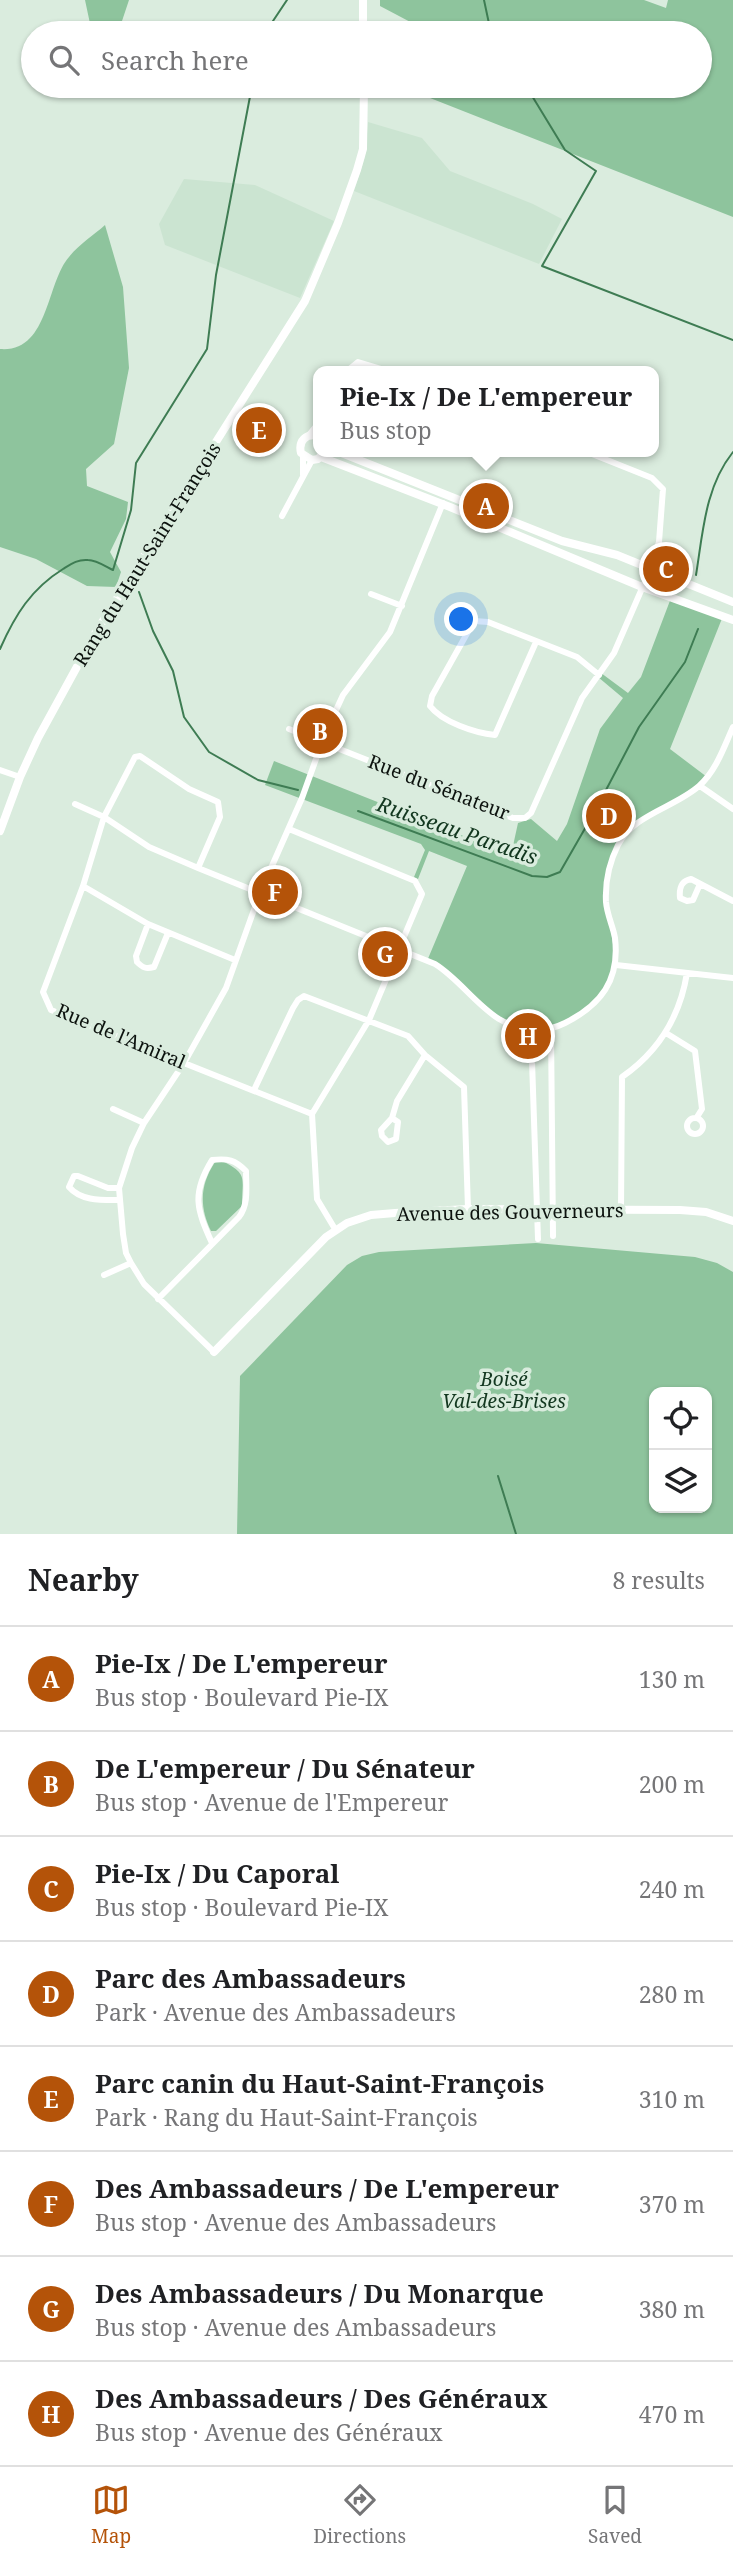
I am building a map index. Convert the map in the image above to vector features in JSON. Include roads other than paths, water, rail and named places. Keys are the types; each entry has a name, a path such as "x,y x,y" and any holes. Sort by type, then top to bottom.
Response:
{"street":[{"path":"363,0 363,21"},
{"name":"Rang du Haut-Saint-François","path":"0,831 20,777 96,632 305,301 357,170 363,149 364,98"},
{"path":"354,366 358,362 371,366"},
{"path":"313,436 300,443 313,454"},
{"path":"282,516 314,457"},
{"path":"318,457 443,504 642,587 733,620"},
{"path":"352,457 562,541 617,555 733,602"},
{"name":"Rue du Sénateur","path":"289,729 513,818 525,818 535,808 582,698 614,653 650,570 659,542 663,489 652,478 600,457"},
{"path":"214,1352 144,1284 131,1263 124,1243 119,1188 132,1148 144,1123 184,1063 226,988 260,893 343,695 379,649 402,606 447,494"},
{"path":"371,594 402,606"},
{"path":"536,642 495,735 484,734 436,714 430,706 432,696 474,621 488,622 577,657 599,675"},
{"path":"75,804 104,817 149,847 435,964 450,973 485,1008 516,1027 531,1031 551,1029 587,1011 609,984 616,965 614,935 606,901 607,877 617,848 637,824 700,786 721,757 733,727"},
{"name":"Rue de l'Amiral","path":"198,868 220,817 218,802 189,789 141,755 131,762 104,817 83,886 43,992 51,1010 312,1114"},
{"path":"0,770 20,777"},
{"path":"700,786 733,809"},
{"path":"289,829 415,881 422,894 369,1020 312,1114 317,1199 335,1229"},
{"path":"700,884 733,901"},
{"path":"83,886 148,924 235,960"},
{"path":"148,924 136,956 142,967 154,967 168,933"},
{"path":"616,965 733,978"},
{"path":"621,1210 622,1077 656,1046 666,1033 685,990 687,973"},
{"path":"254,1090 293,1008 304,996 408,1036 425,1055 464,1087 468,1209"},
{"path":"551,1029 553,1236"},
{"path":"531,1031 538,1239"},
{"path":"666,1033 695,1051 702,1109 697,1117"},
{"path":"392,1118 397,1101 425,1055"},
{"path":"113,1109 144,1123"},
{"path":"159,1299 244,1210 247,1194 246,1171 237,1162 227,1158 212,1160 198,1199 200,1217 212,1243"},
{"path":"119,1188 108,1188 78,1176 74,1177 69,1187 91,1199 119,1200"},
{"name":"Avenue des Gouverneurs","path":"214,1352 335,1229 371,1215 468,1209 680,1210 706,1212 733,1221"},
{"path":"104,1275 131,1263"}],"waterway":[{"path":"273,21 287,0"},
{"path":"484,0 488,21"},
{"path":"0,649 25,604 52,577 84,560 97,562 113,570 131,510 136,463 207,349 216,275 250,98"},
{"path":"533,98 565,150 596,171 542,266 733,340"},
{"name":"Ruisseau Paradis","path":"696,575 703,526 711,495 716,480 733,452"},
{"name":"Ruisseau Paradis","path":"139,592 153,631 173,671 184,717 209,752 258,780 298,790"},
{"name":"Ruisseau Paradis","path":"358,811 532,876 547,877 560,872 639,727 685,662 698,629"},
{"path":"498,1476 516,1534"}],"place":[{"name":"Parc canin du Haut-Saint-François","path":"259,430"},
{"name":"Pie-Ix / De L'empereur","path":"486,506"},
{"name":"Pie-Ix / Du Caporal","path":"666,569"},
{"name":"De L'empereur / Du Sénateur","path":"320,731"},
{"name":"Parc des Ambassadeurs","path":"609,816"},
{"name":"Des Ambassadeurs / De L'empereur","path":"275,892"},
{"name":"Des Ambassadeurs / Du Monarque","path":"385,954"},
{"name":"Des Ambassadeurs / Des Généraux","path":"528,1036"}],"park label":[{"name":"Boisé Val-des-Brises","path":"504,1390"}]}
